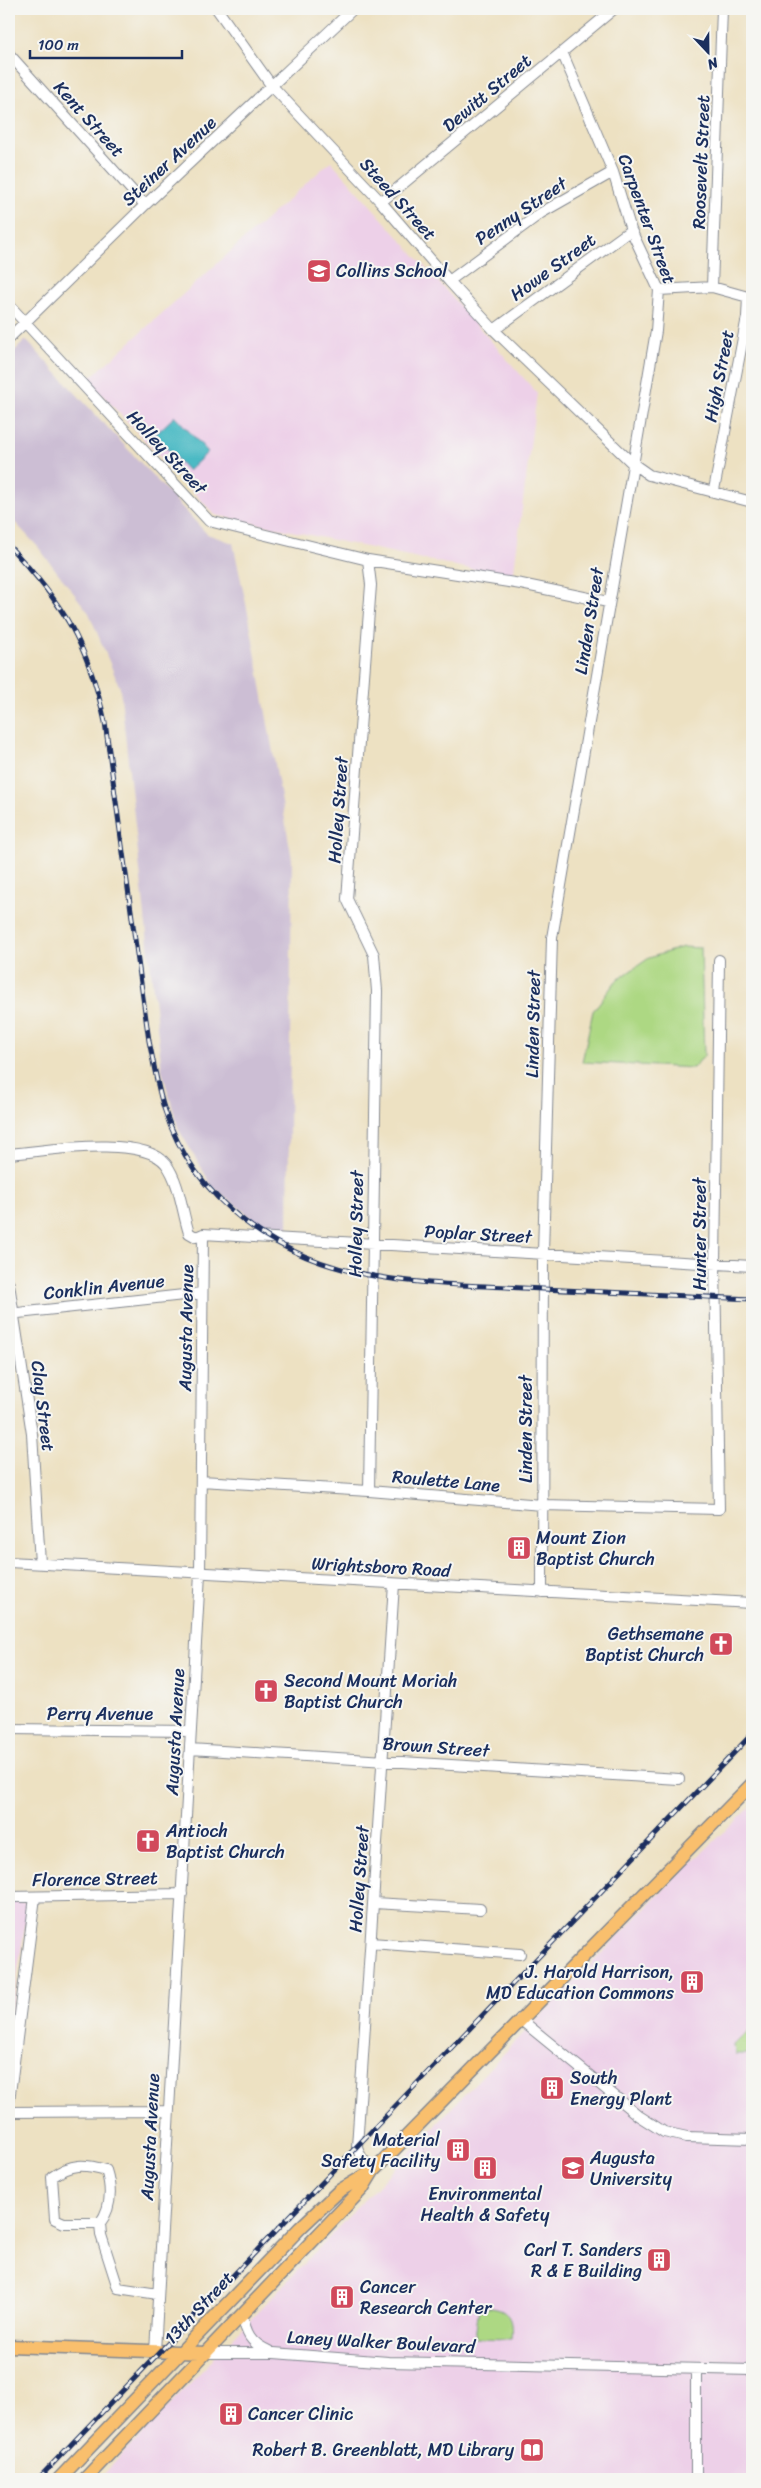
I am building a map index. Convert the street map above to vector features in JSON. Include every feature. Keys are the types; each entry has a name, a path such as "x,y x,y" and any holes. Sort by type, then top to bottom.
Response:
{"main road":[{"path":"85,2479 362,2189 373,2171 752,1784"},
{"name":"13th Street","path":"59,2479 258,2271 333,2197 373,2171"},
{"name":"Laney Walker Boulevard","path":"9,2346 206,2353"}],"street":[{"name":"Steed Street","path":"217,9 271,85 381,202 449,281 494,330 632,463 648,475 714,490 752,502"},
{"name":"Steiner Avenue","path":"9,338 145,205 353,9"},
{"name":"Dewitt Street","path":"381,202 614,9"},
{"name":"Roosevelt Street","path":"712,287 722,9"},
{"name":"Carpenter Street","path":"562,52 613,172 631,230 659,290 656,331 632,463"},
{"name":"Kent Street","path":"9,54 145,205"},
{"name":"Penny Street","path":"449,281 541,213 613,172"},
{"name":"Howe Street","path":"494,330 631,230"},
{"name":"High Street","path":"659,290 712,287 748,297 747,317 714,490"},
{"name":"Holley Street","path":"9,305 209,521 368,560 371,585 347,899 374,955 377,991 369,1491"},
{"name":"Linden Street","path":"542,1592 543,1253 552,938 632,463"},
{"path":"368,560 521,584 608,602"},
{"name":"Hunter Street","path":"719,960 714,1264 719,1509"},
{"path":"9,1154 111,1145 136,1148 149,1153 165,1164 178,1192 190,1233 196,1237 203,1234"},
{"name":"Poplar Street","path":"203,1234 752,1266"},
{"name":"Augusta Avenue","path":"154,2351 200,1574 203,1234"},
{"name":"Clay Street","path":"9,1284 11,1314 32,1434 40,1563"},
{"name":"Conklin Avenue","path":"11,1314 202,1293"},
{"name":"Roulette Lane","path":"201,1481 369,1491 542,1505 719,1509"},
{"name":"Wrightsboro Road","path":"9,1562 752,1603"},
{"name":"Holley Street","path":"373,2171 361,2157 357,2147 394,1584"},
{"name":"Perry Avenue","path":"9,1729 191,1731"},
{"name":"Brown Street","path":"190,1749 679,1779"},
{"name":"Florence Street","path":"9,1898 182,1894"},
{"path":"9,2101 35,1897"},
{"path":"374,1903 480,1909"},
{"path":"371,1944 520,1954"},
{"path":"520,2019 639,2116 664,2132 687,2137 752,2139"},
{"path":"9,2112 167,2111"},
{"path":"100,2223 64,2223 55,2219 52,2177 66,2167 89,2165 106,2170 110,2183 109,2211 100,2223 100,2235 118,2288 158,2294"},
{"path":"242,2314 251,2341 274,2353"},
{"name":"Laney Walker Boulevard","path":"206,2353 274,2353 388,2362 752,2370"},
{"path":"696,2369 696,2479"}],"shaded area":[{"name":"Collins School","path":"331,161 537,393 513,578 215,515 88,380"},
{"path":"26,340 207,534 233,543 249,618 292,859 288,1233 260,1224 212,1186 179,1130 162,1071 120,688 89,613 38,547 9,516 9,356"},
{"name":"Augusta University","path":"752,1806 752,2479 99,2479 479,2079 674,1879"},
{"path":"9,1902 29,1902 9,2024"}],"green space":[{"path":"683,947 701,948 704,1056 693,1068 582,1062 593,1011 616,981 649,958"},
{"path":"752,2027 752,2054 735,2054 734,2045"},
{"path":"479,2307 501,2310 506,2313 511,2323 511,2339 475,2338"}],"water":[{"path":"175,416 208,452 188,471 155,435"}],"railway":[{"path":"9,546 59,606 81,647 98,694 105,722 149,1041 159,1091 178,1142 196,1172 219,1198 245,1221 274,1241 305,1256 339,1268 374,1276 448,1284 752,1299"},
{"path":"38,2479 752,1734"}],"place":[{"name":"Collins School","path":"319,271"},
{"name":"Mount Zion Baptist Church","path":"519,1548"},
{"name":"Gethsemane Baptist Church","path":"721,1644"},
{"name":"Second Mount Moriah Baptist Church","path":"266,1691"},
{"name":"Antioch Baptist Church","path":"148,1841"},
{"name":"J. Harold Harrison, MD Education Commons","path":"692,1982"},
{"name":"South Energy Plant","path":"552,2088"},
{"name":"Material Safety Facility","path":"458,2150"},
{"name":"Environmental Health & Safety","path":"485,2168"},
{"name":"Augusta University","path":"573,2168"},
{"name":"Carl T. Sanders R & E Building","path":"659,2260"},
{"name":"Cancer Research Center","path":"342,2297"},
{"name":"Cancer Clinic","path":"231,2414"},
{"name":"Robert B. Greenblatt, MD Library","path":"532,2450"}]}
